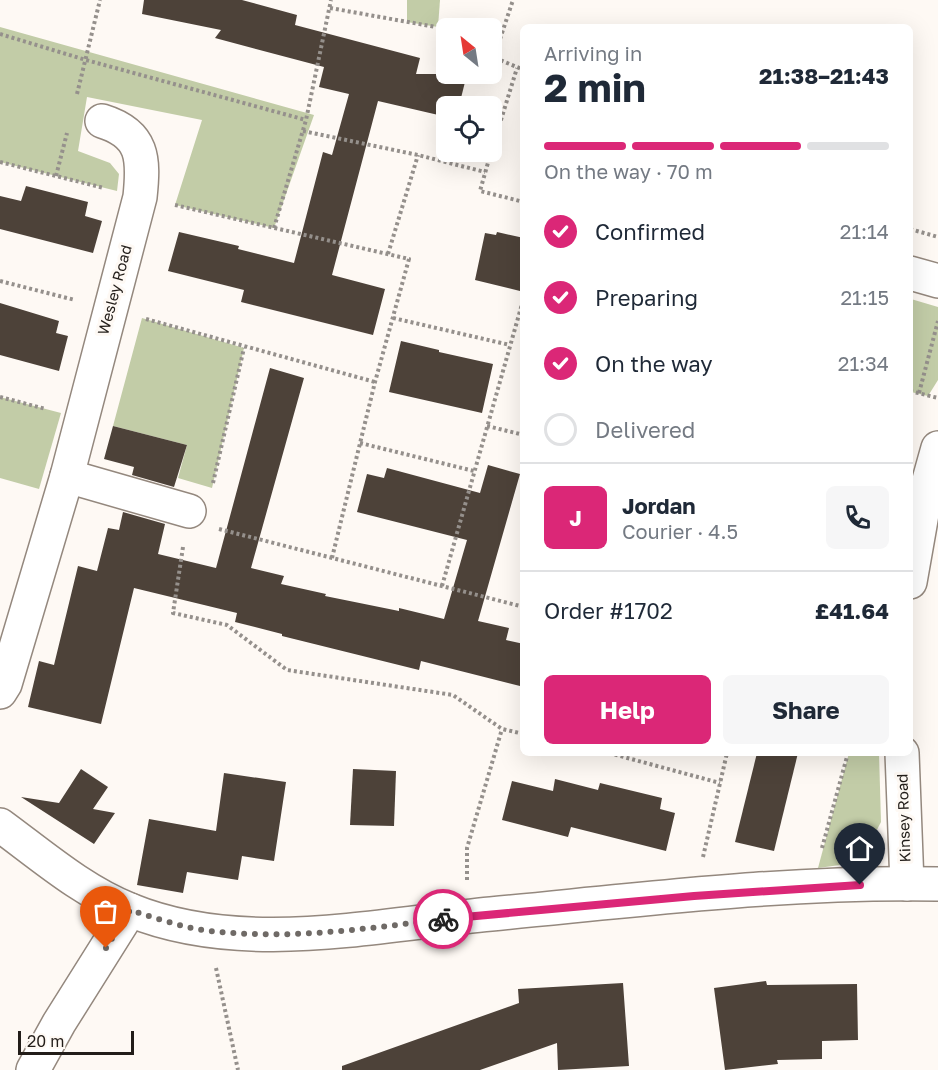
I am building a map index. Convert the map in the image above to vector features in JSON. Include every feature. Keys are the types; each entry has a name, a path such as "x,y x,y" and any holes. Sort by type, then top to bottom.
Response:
{"street":[{"name":"Wesley Road","path":"0,692 5,684 67,476 140,197 143,164 139,151 130,134 119,126 102,121"},
{"path":"913,274 938,281"},
{"path":"913,565 926,491 938,448"},
{"path":"67,476 189,511"},
{"name":"Kinsey Road","path":"902,756 922,884"},
{"path":"0,825 77,882 130,910 209,931 277,935 350,931 467,916 694,896 813,887 922,884"},
{"path":"33,1070 59,1023 130,910"}],"path":[{"path":"77,95 100,0"},
{"path":"274,228 306,120 331,0"},
{"path":"502,33 513,0"},
{"path":"330,8 436,27"},
{"path":"0,34 306,120"},
{"path":"502,61 520,69"},
{"path":"502,117 517,68"},
{"path":"56,176 68,130"},
{"path":"303,131 418,155 485,172"},
{"path":"388,254 418,155"},
{"path":"0,162 409,259 375,382 332,558"},
{"path":"488,162 480,191 520,201"},
{"path":"913,230 938,237"},
{"path":"0,280 375,382"},
{"path":"442,586 520,311"},
{"path":"393,318 510,345"},
{"path":"919,393 938,321"},
{"path":"212,488 244,348"},
{"path":"913,392 938,398"},
{"path":"0,397 82,418"},
{"path":"487,426 520,434"},
{"path":"360,443 474,471"},
{"path":"189,511 206,526 520,606"},
{"path":"189,511 173,613 227,625 287,670 453,695 502,729 520,733"},
{"path":"467,916 467,848 502,729"},
{"path":"620,756 720,783"},
{"path":"694,896 726,756"},
{"path":"813,887 847,756"},
{"path":"209,931 238,1070"}],"green space":[{"path":"407,0 440,0 436,27 407,22"},
{"path":"0,27 314,115 274,228 175,205 202,120 87,97 78,151 110,163 119,174 117,191 0,162"},
{"path":"913,300 938,307 938,380 928,396 913,392"},
{"path":"142,318 244,348 212,488 178,478 187,445 113,426"},
{"path":"0,397 61,413 39,489 0,478"},
{"path":"848,756 879,756 881,822 868,847 840,865 818,868"}],"building":[{"path":"144,0 242,0 297,15 295,25 420,58 416,74 436,74 436,84 464,84 462,96 436,96 436,114 378,101 332,275 385,289 373,335 241,302 244,290 168,271 179,232 239,246 238,249 294,263 323,152 332,155 349,94 319,87 324,67 215,38 221,30 142,14"},
{"path":"26,186 88,202 85,216 102,221 93,253 0,229 0,196 21,201"},
{"path":"497,232 520,237 520,291 475,280 485,233 496,235"},
{"path":"0,303 59,321 56,333 68,336 59,371 0,355"},
{"path":"401,341 493,364 482,413 389,392"},
{"path":"270,368 304,378 251,568 284,576 281,584 326,594 325,596 399,611 399,608 444,619 467,540 357,512 367,474 384,478 387,468 480,493 488,465 520,474 478,621 509,628 506,640 520,643 520,686 421,661 419,670 282,636 282,634 235,622 237,613 134,588 101,724 28,707 39,661 54,665 78,566 97,571 108,528 119,530 123,512 165,524 158,554 216,568"},
{"path":"113,426 187,445 174,487 132,475 134,467 104,459"},
{"path":"756,756 797,756 774,851 735,842"},
{"path":"81,769 108,787 93,809 115,813 94,844 21,797 59,803"},
{"path":"353,769 396,771 394,826 350,825"},
{"path":"224,773 286,782 274,861 242,856 238,880 187,872 183,893 137,885 149,819 216,831"},
{"path":"555,779 598,790 600,783 662,798 660,809 675,813 666,851 571,827 568,837 502,820 512,781 553,791"},
{"path":"766,981 767,985 857,984 858,1040 822,1041 822,1059 777,1060 778,1064 725,1070 714,988"},
{"path":"623,983 629,1066 558,1070 557,1043 480,1070 342,1070 342,1066 519,1003 518,989"}],"way so far":[{"path":"106,948 130,910 209,931 277,935 350,931 443,919"}],"route":[{"path":"443,919 694,896 860,885"}]}
